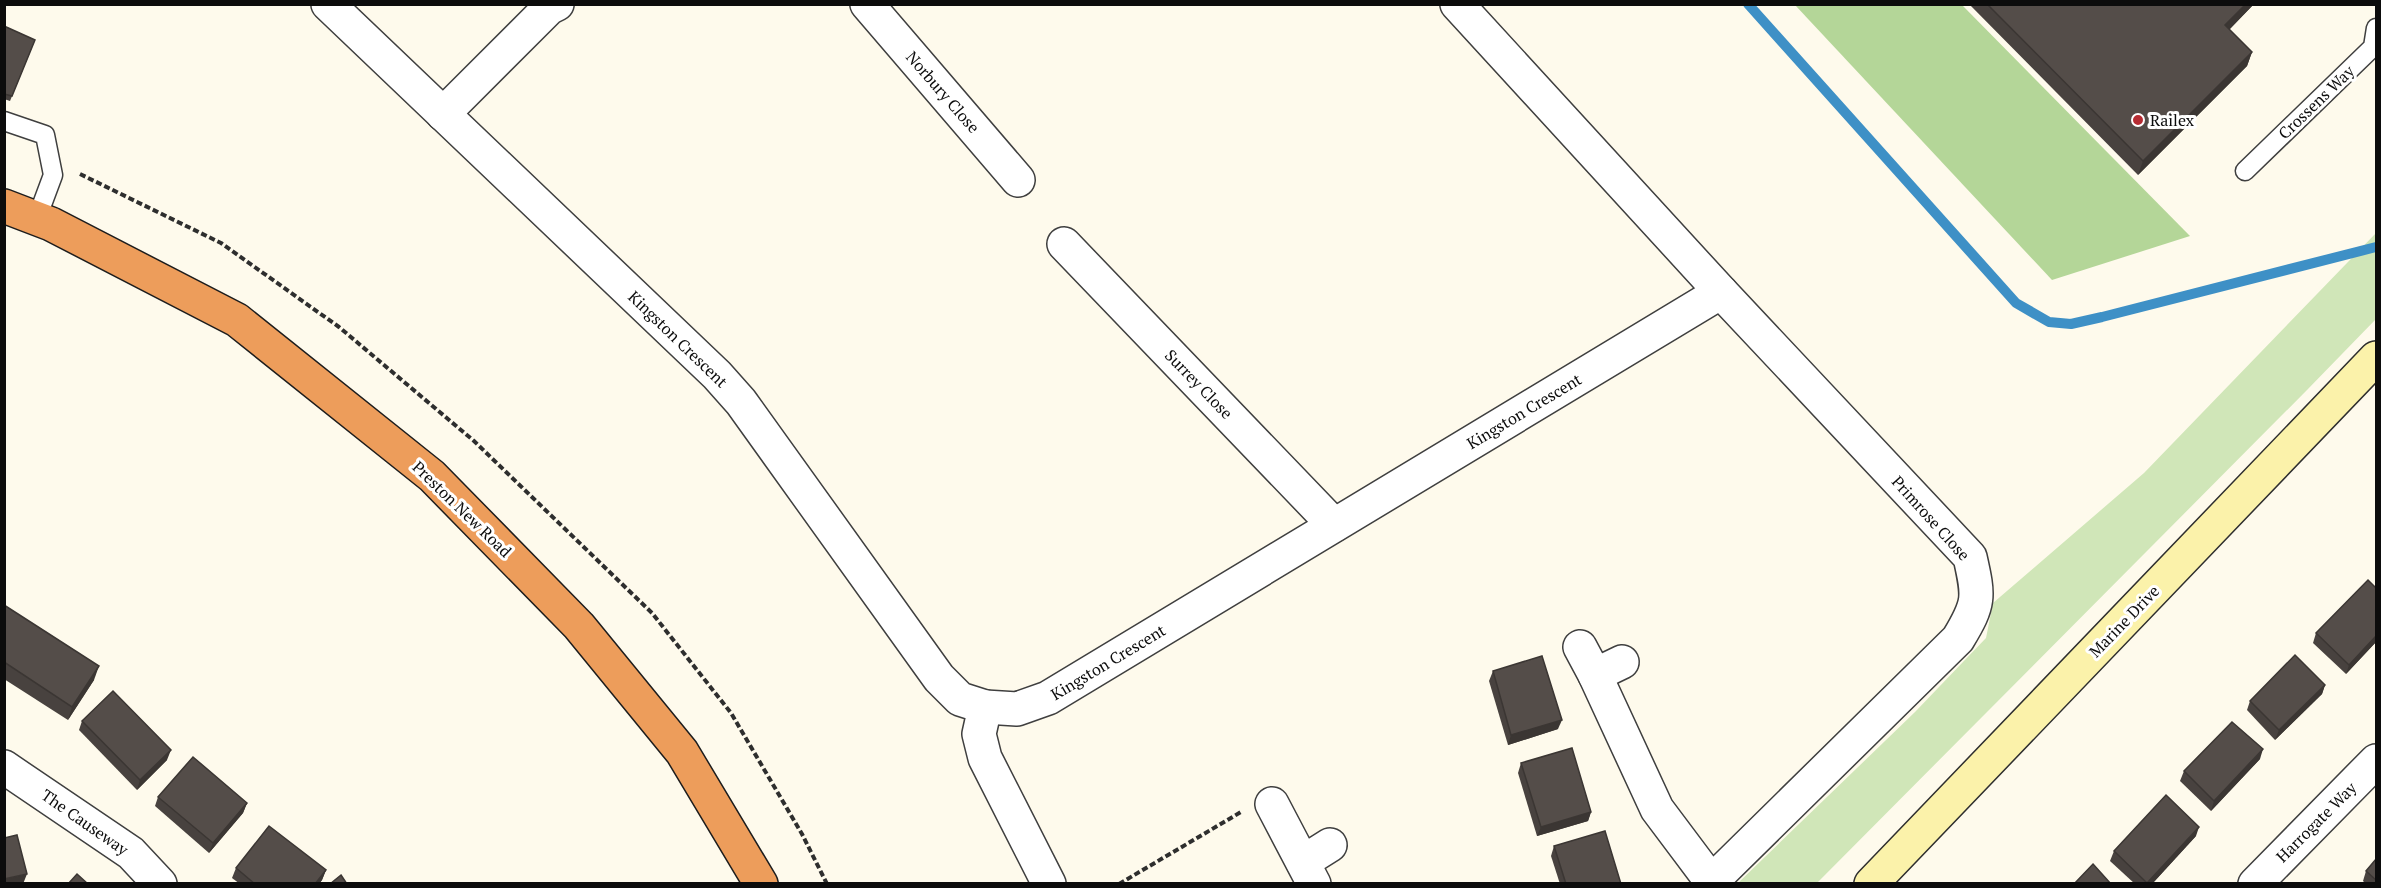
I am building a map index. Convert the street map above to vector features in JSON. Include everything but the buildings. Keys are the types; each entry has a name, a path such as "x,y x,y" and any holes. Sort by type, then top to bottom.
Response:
{"highway":[{"name":"Preston New Road","path":"4,206 37,218 237,320 432,476 579,626 682,752 761,884"}],"street":[{"name":"Kingston Crescent","path":"328,4 717,375 741,402 939,678 960,699 985,707 1017,709 1048,698 1721,292"},
{"path":"443,114 549,8 557,4"},
{"name":"Norbury Close","path":"867,4 1018,180"},
{"path":"1457,4 1721,292"},
{"name":"Surrey Close","path":"1064,244 1334,525"},
{"name":"Primrose Close","path":"1580,647 1609,669 1657,809 1710,882 1958,639 1973,615 1977,590 1970,556 1721,292"},
{"name":"Marine Drive","path":"1871,884 2376,358"},
{"path":"985,707 979,734 986,758 1049,884"},
{"name":"Harrogate Way","path":"2255,884 2376,761"},
{"name":"The Causeway","path":"4,766 131,853 160,884"},
{"path":"1272,804 1308,873 1330,845"}],"lane":[{"name":"Crossens Way","path":"2245,171 2373,47 2376,28"},
{"path":"4,121 45,135 53,175 37,218"}],"path":[{"path":"1119,884 1268,796 1272,804"}],"green space":[{"path":"1795,5 1962,5 2190,236 2052,280"},
{"path":"2376,233 2376,319 2307,390 1817,883 1738,883 1915,712 1986,638 1993,603 2144,473"}],"waterway":[{"path":"1748,4 2016,303 2049,322 2071,324 2102,317 2376,247"}],"place":[{"name":"Railex","path":"2138,120"}]}
